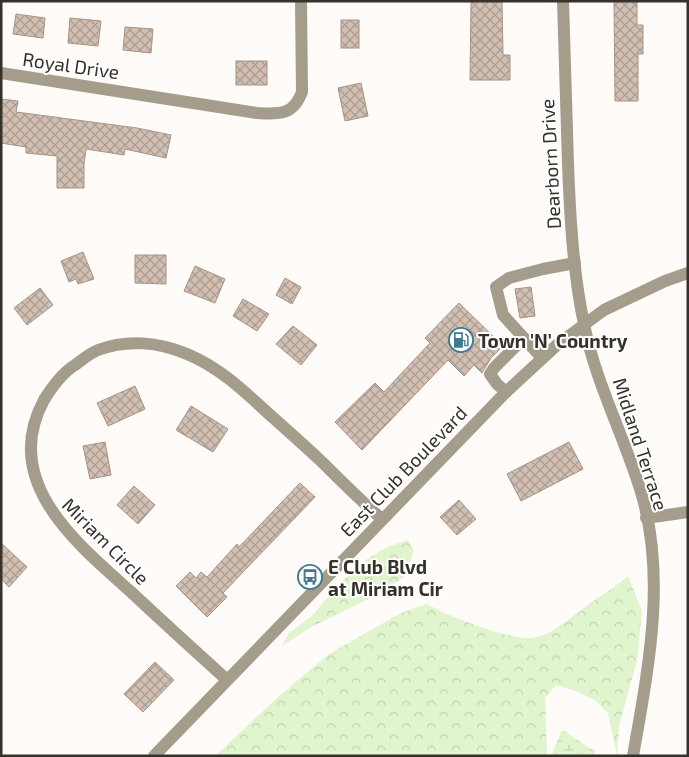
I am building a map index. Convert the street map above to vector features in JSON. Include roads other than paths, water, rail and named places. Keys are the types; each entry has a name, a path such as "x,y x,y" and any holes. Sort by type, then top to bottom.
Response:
{"street":[{"name":"Royal Drive","path":"1,73 257,113 277,114 291,110 298,102 302,92 302,1"},
{"name":"Dearborn Drive","path":"563,1 570,224 584,325"},
{"path":"542,358 503,315 496,287 509,278 575,263"},
{"name":"East Club Boulevard","path":"154,756 226,679 506,392 542,358 604,310 665,281 688,273"},
{"name":"Midland Terrace","path":"584,325 594,362 642,494 652,559 653,626 646,685 633,756"},
{"path":"506,392 490,374 524,338"},
{"name":"Miriam Circle","path":"226,679 71,538 45,506 33,481 28,456 29,436 37,411 52,388 70,368 97,350 121,344 144,343 165,346 209,365 242,388 382,519"},
{"path":"646,518 688,512"}],"place":[{"name":"Town 'N' Country","path":"461,340"},
{"name":"E Club Blvd at Miriam Cir","path":"310,577"}]}
